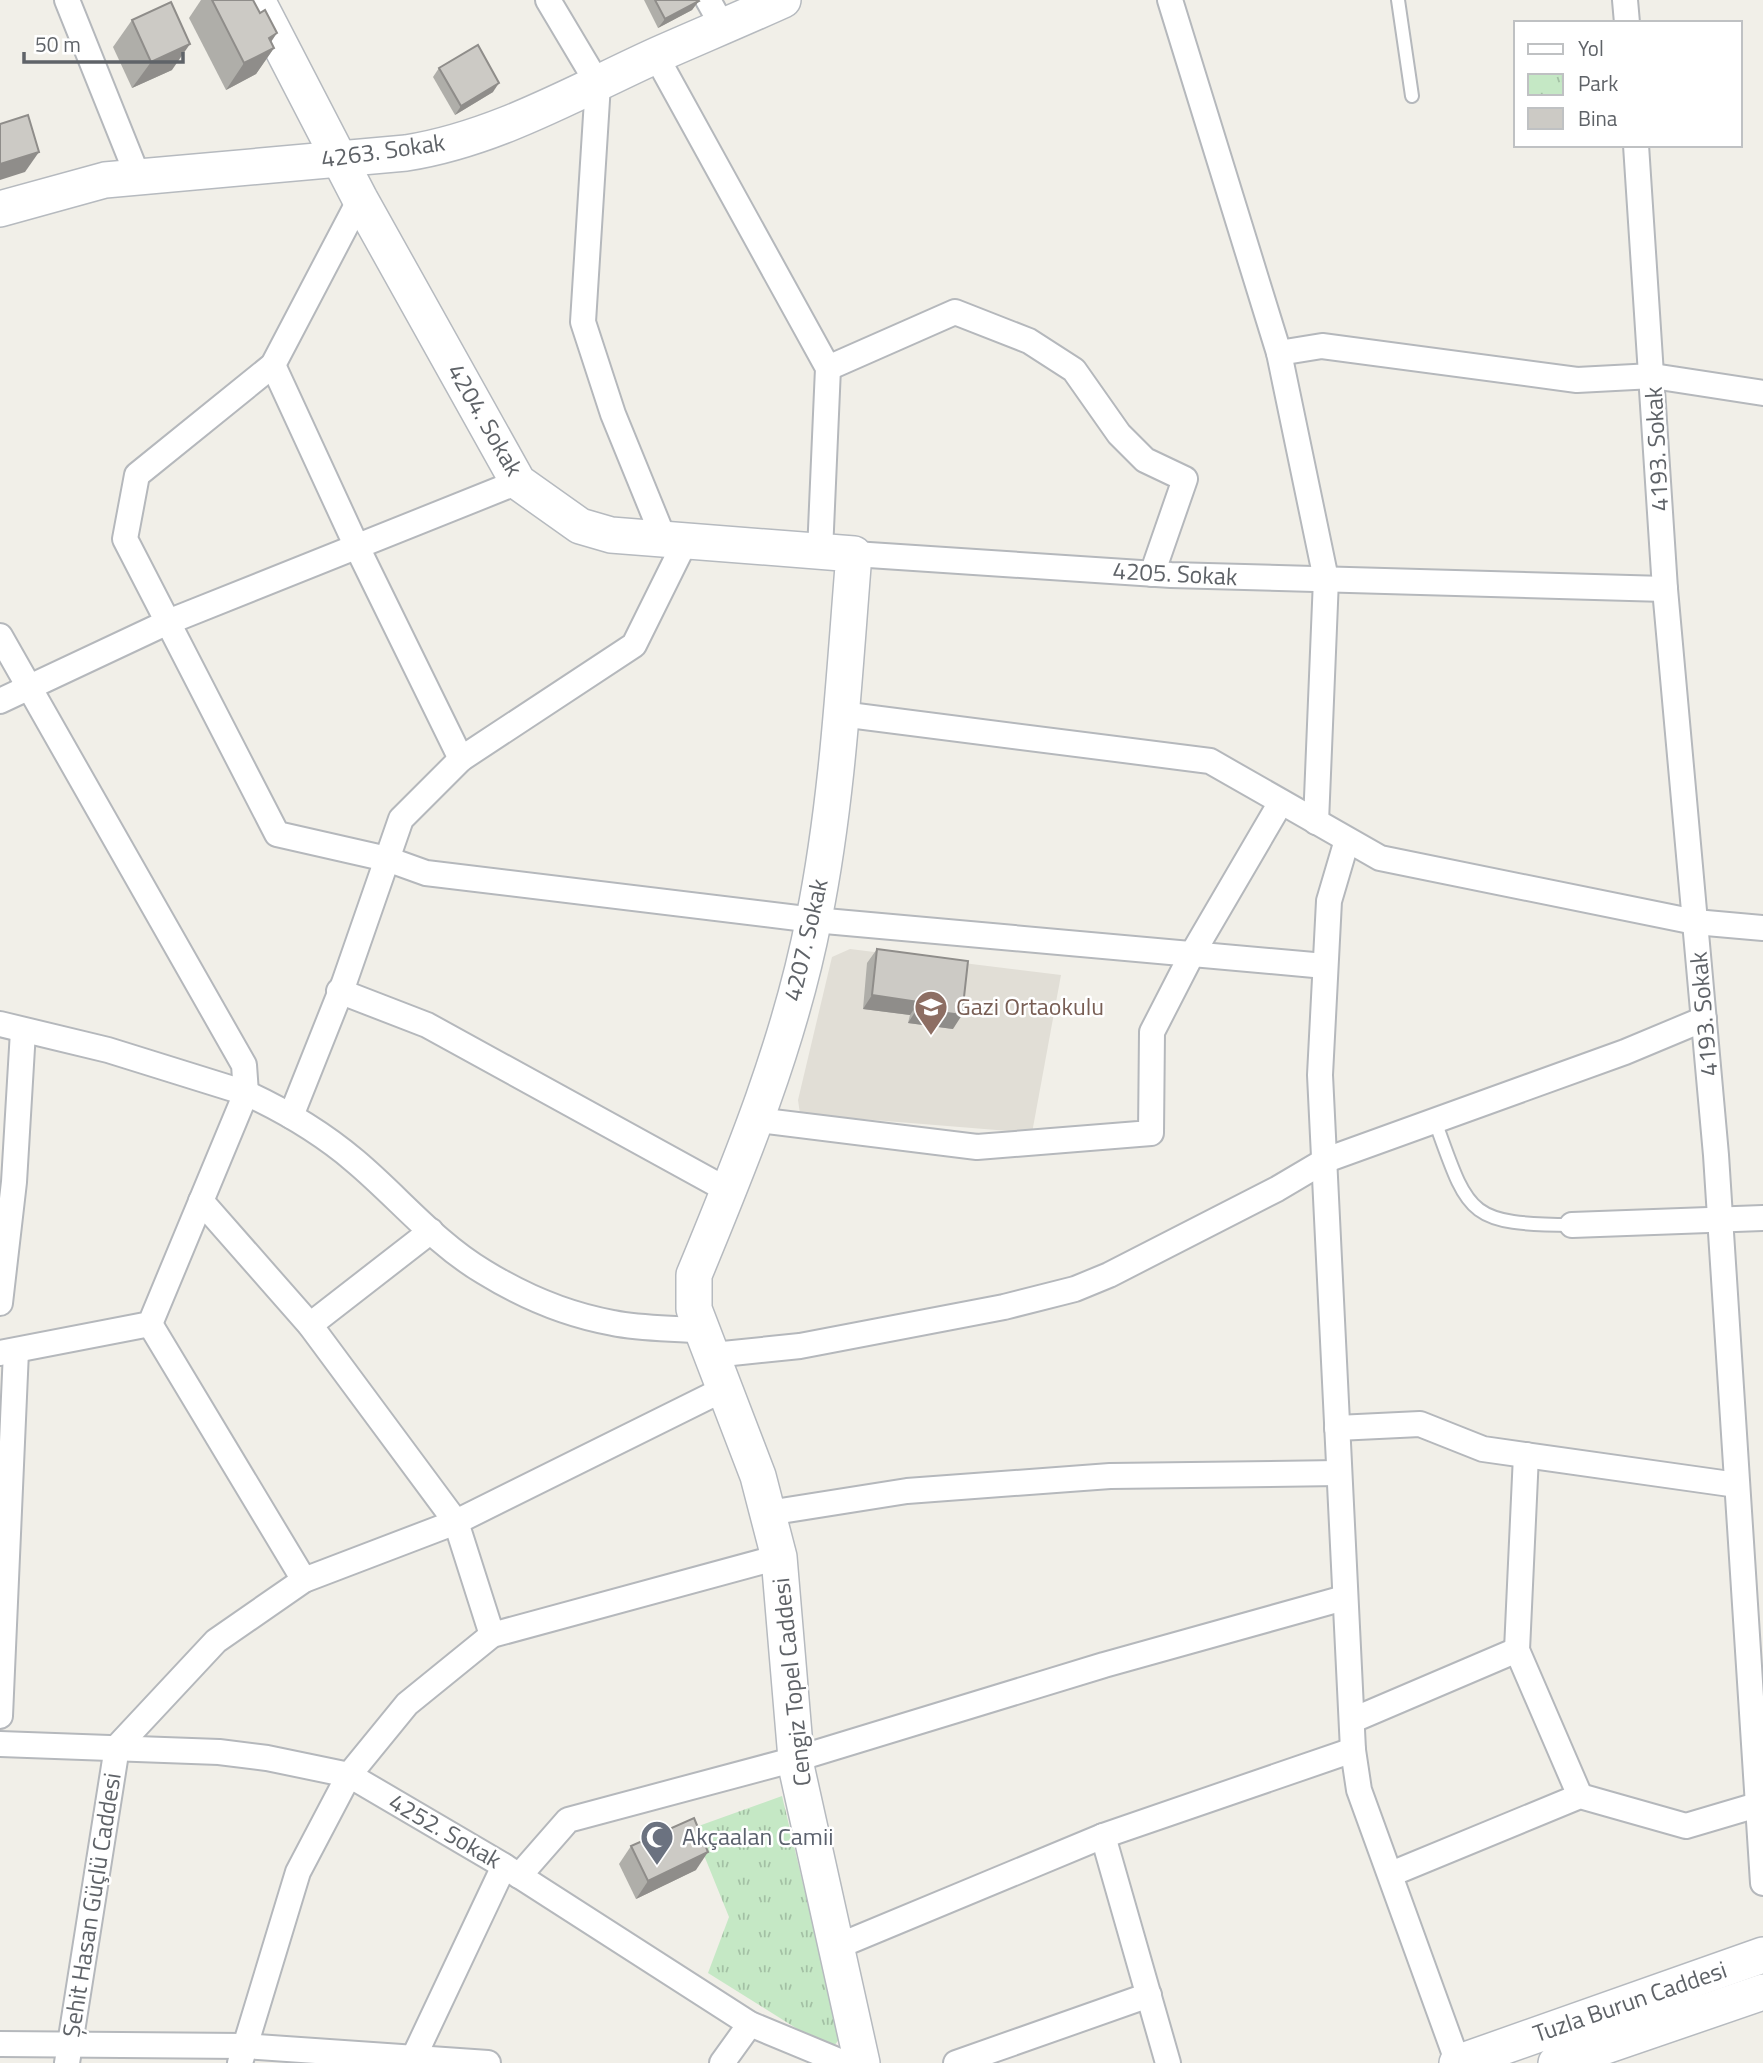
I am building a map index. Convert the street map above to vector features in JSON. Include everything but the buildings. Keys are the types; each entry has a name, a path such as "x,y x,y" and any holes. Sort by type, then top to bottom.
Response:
{"street":[{"path":"67,0 138,177"},
{"name":"4204. Sokak","path":"257,0 360,199 518,482 580,526 611,535 675,539"},
{"path":"291,1116 401,819 461,759 634,645 675,539 613,414 583,322 598,84 548,0"},
{"name":"4263. Sokak","path":"0,209 83,184 406,153 446,145 540,111 656,56 715,14 783,0"},
{"path":"1170,0 1279,353 1326,579 1316,822"},
{"path":"1625,0 1627,21"},
{"path":"656,56 828,368 820,552"},
{"name":"4193. Sokak","path":"1636,147 1665,589 1704,1020 1737,1485 1755,1657 1757,1805 1763,1883"},
{"path":"360,199 273,365 137,475 125,538 277,834 387,859 426,873 814,920 1325,966"},
{"path":"828,368 955,312 1029,341 1074,370 1118,434 1145,460 1185,479 1152,574"},
{"path":"1279,353 1322,346 1577,380 1653,376 1763,393"},
{"path":"273,365 356,545 461,759"},
{"path":"0,701 26,686 168,622 518,482"},
{"name":"4205. Sokak","path":"675,539 820,552 1152,574 1665,589"},
{"name":"4207. Sokak","path":"703,1332 694,1275 758,1120 814,920 841,715 854,554"},
{"path":"0,636 26,686 244,1065 246,1093 150,1324"},
{"path":"841,715 1210,761 1380,858 1695,922 1763,928"},
{"path":"758,1120 977,1147 1151,1133 1152,1032 1191,956 1281,802"},
{"path":"1348,840 1329,901 1320,1074 1353,1750 1359,1790 1457,2063"},
{"path":"339,990 427,1025 729,1191"},
{"path":"0,1303 12,1028 108,1050 246,1093 291,1116 355,1161 430,1231 483,1272 528,1296 572,1313 614,1324 813,1343 1004,1307 1075,1289 1121,1269 1326,1160 1704,1020"},
{"path":"201,1201 310,1325 456,1522 492,1635"},
{"path":"1572,1225 1763,1217"},
{"path":"310,1325 430,1231"},
{"path":"0,1716 8,1352 150,1324"},
{"path":"150,1324 304,1580"},
{"name":"Cengiz Topel Caddesi","path":"703,1332 726,1388 768,1513 779,1558 796,1759 862,2063"},
{"path":"117,1747 216,1641 304,1580 456,1522 726,1388"},
{"path":"1337,1427 1420,1424 1483,1449 1737,1485"},
{"path":"1526,1455 1517,1650 1580,1796"},
{"path":"768,1513 907,1491 1110,1476 1339,1473"},
{"path":"242,2054 298,1872 349,1775 407,1704 492,1635 779,1558"},
{"path":"412,2060 512,1871 568,1820 796,1759 1104,1665 1344,1598"},
{"path":"1353,1720 1517,1650"},
{"name":"4252. Sokak","path":"0,1744 117,1747 255,1756 349,1775 512,1871 750,2024 844,2063"},
{"name":"Şehit Hasan Güçlü Caddesi","path":"69,2053 117,1747"},
{"path":"836,1947 1103,1836 1353,1750"},
{"path":"1391,1874 1580,1796 1686,1826 1757,1805"},
{"path":"1103,1836 1168,2063"},
{"name":"Tuzla Burun Caddesi","path":"1457,2063 1763,1955"},
{"name":"Tuzla Burun Caddesi","path":"1556,2063 1763,1992"},
{"path":"956,2063 1149,1995"},
{"path":"722,2063 750,2024"},
{"path":"0,2044 69,2053 242,2054 488,2063"}],"lane":[{"path":"1398,0 1412,96"},
{"path":"1436,1121 1460,1190 1487,1216 1505,1222 1572,1225"}],"shaded area":[{"name":"Gazi Ortaokulu","path":"850,949 1061,975 1032,1133 800,1114 798,1100 832,957"}],"green space":[{"path":"782,1796 840,2038 831,2050 708,1973 729,1917 693,1828"}],"place":[{"name":"Gazi Ortaokulu","path":"931,1037"},
{"name":"Akçaalan Camii","path":"657,1867"}]}
